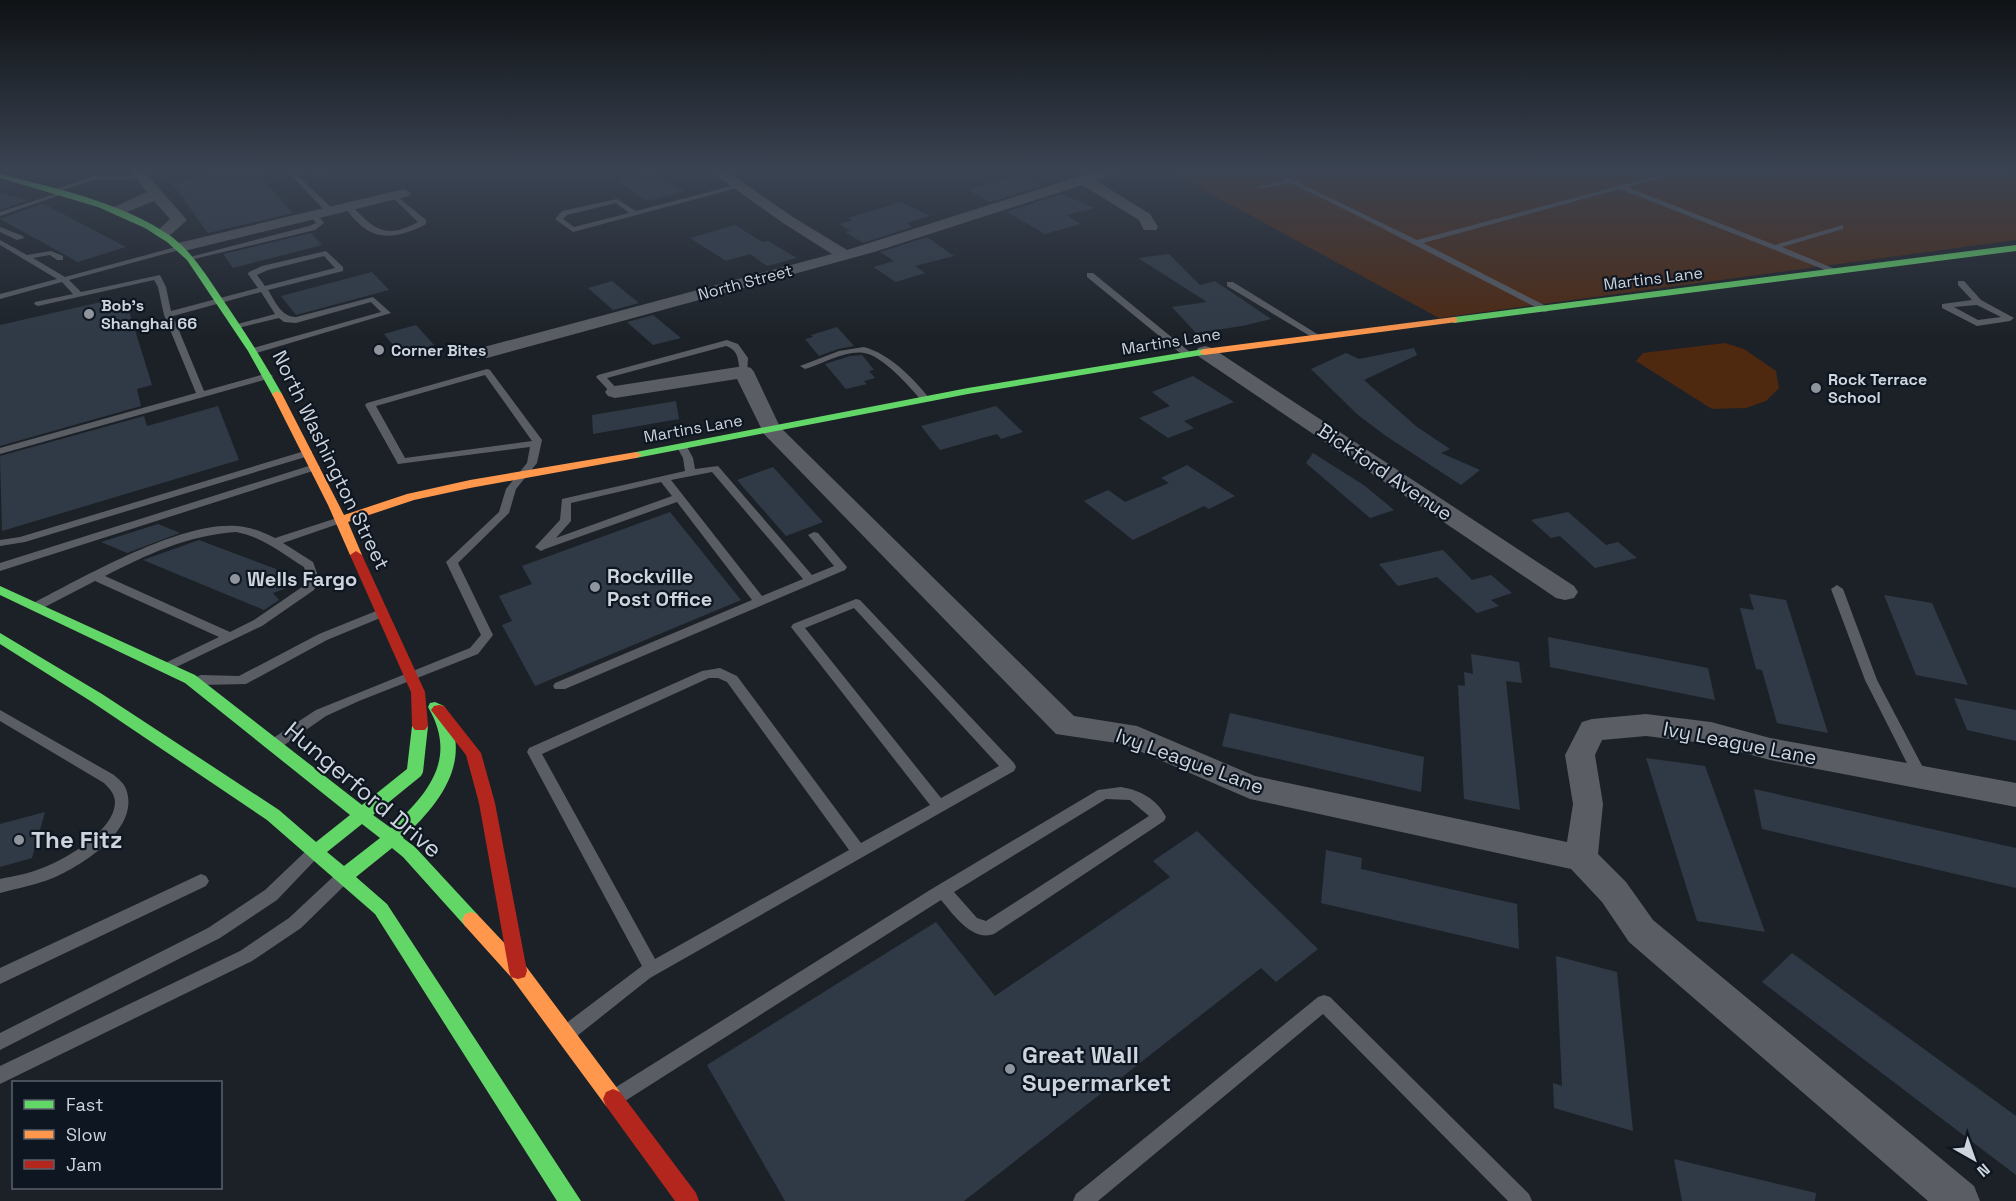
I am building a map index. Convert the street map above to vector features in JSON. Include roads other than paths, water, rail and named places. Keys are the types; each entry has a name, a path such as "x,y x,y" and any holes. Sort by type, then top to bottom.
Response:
{"street":[{"name":"North Washington Street","path":"148,227 162,234 185,252 268,376 315,467 418,692 420,735 415,772 315,852"},
{"path":"162,234 170,227"},
{"path":"185,252 272,227"},
{"path":"802,227 845,255"},
{"name":"North Street","path":"480,354 845,255 933,227"},
{"name":"Martins Lane","path":"340,520 431,492 522,474 682,447 925,399 1196,353 2016,248"},
{"name":"Bickford Avenue","path":"1196,353 1565,592"},
{"path":"615,392 744,372"},
{"name":"Ivy League Lane","path":"744,372 771,430 1066,726 1127,734 1250,787 1581,858 1588,804 1580,755 1592,730 1646,725 1711,733 1770,749 2016,795"},
{"name":"Hungerford Drive","path":"0,590 190,680 409,852 518,971 688,1201"},
{"path":"0,638 97,698 273,815 381,909 570,1201"},
{"name":"North Washington Street","path":"418,692 439,710 473,753 487,803 518,971"},
{"path":"344,876 391,838 420,809 441,781 449,753 439,710"},
{"path":"1581,858 1614,892 1641,931 1959,1201"}],"lane":[{"path":"368,227 374,233 383,235 417,227"},
{"path":"569,227 573,230 584,227"},
{"path":"1386,227 1545,309"},
{"path":"1417,242 1472,227"},
{"path":"1723,227 1838,272"},
{"path":"1775,247 1836,227"},
{"path":"0,229 20,238"},
{"path":"0,242 63,279 79,295"},
{"path":"0,297 63,279 185,252"},
{"path":"4,255 51,253 62,259 64,262 48,271"},
{"path":"168,315 219,300 263,289 340,268 326,253 265,268 252,274 263,289 280,315 286,320 296,320 373,299 387,314 253,351"},
{"path":"1089,275 1196,353"},
{"path":"38,304 157,277 162,287 168,315 201,395"},
{"path":"1961,283 1978,302 2010,318 1977,323 1945,306 1978,302"},
{"path":"1230,284 1318,338"},
{"path":"237,327 280,315"},
{"path":"615,392 601,377 727,343 735,346 744,358 744,372"},
{"path":"805,366 857,351 868,351 892,368 925,399"},
{"path":"274,744 321,714 354,698 474,651 487,635 452,562 504,513 511,489 532,463 537,440 487,372 370,405 402,462 536,442"},
{"path":"0,451 268,376"},
{"path":"682,447 688,458 690,473"},
{"path":"0,543 21,540 308,453"},
{"path":"0,567 315,467"},
{"path":"679,497 541,547 565,521 566,501 714,468 810,580"},
{"path":"664,478 759,601"},
{"path":"273,543 340,520"},
{"path":"37,606 131,557 203,531 230,528 253,532 309,566 313,579 310,586 258,623 167,668"},
{"path":"560,686 841,567 813,534"},
{"path":"95,576 230,637"},
{"path":"1837,589 1871,680 1921,777"},
{"path":"565,1035 652,969 1009,767 856,603 797,627 939,806"},
{"path":"190,680 241,681 323,637 382,613"},
{"path":"652,969 534,752 707,674 720,672 732,679 859,852"},
{"path":"0,715 109,779 119,789 122,806 111,828 85,854 46,874 0,886"},
{"path":"613,1099 943,891 1103,794 1126,792 1150,805 1160,817 988,929 971,923 943,891"},
{"path":"0,1042 214,933 271,895 315,852"},
{"path":"0,1075 246,956 295,923 344,876"},
{"path":"0,976 201,881"},
{"path":"1092,1198 1324,1003 1522,1201"}],"place":[{"name":"Bob's Shanghai 66","path":"89,314"},
{"name":"Corner Bites","path":"379,350"},
{"name":"Rock Terrace School","path":"1816,388"},
{"name":"Wells Fargo","path":"235,579"},
{"name":"Rockville Post Office","path":"595,587"},
{"name":"The Fitz","path":"19,840"},
{"name":"Great Wall Supermarket","path":"1010,1069"}]}
